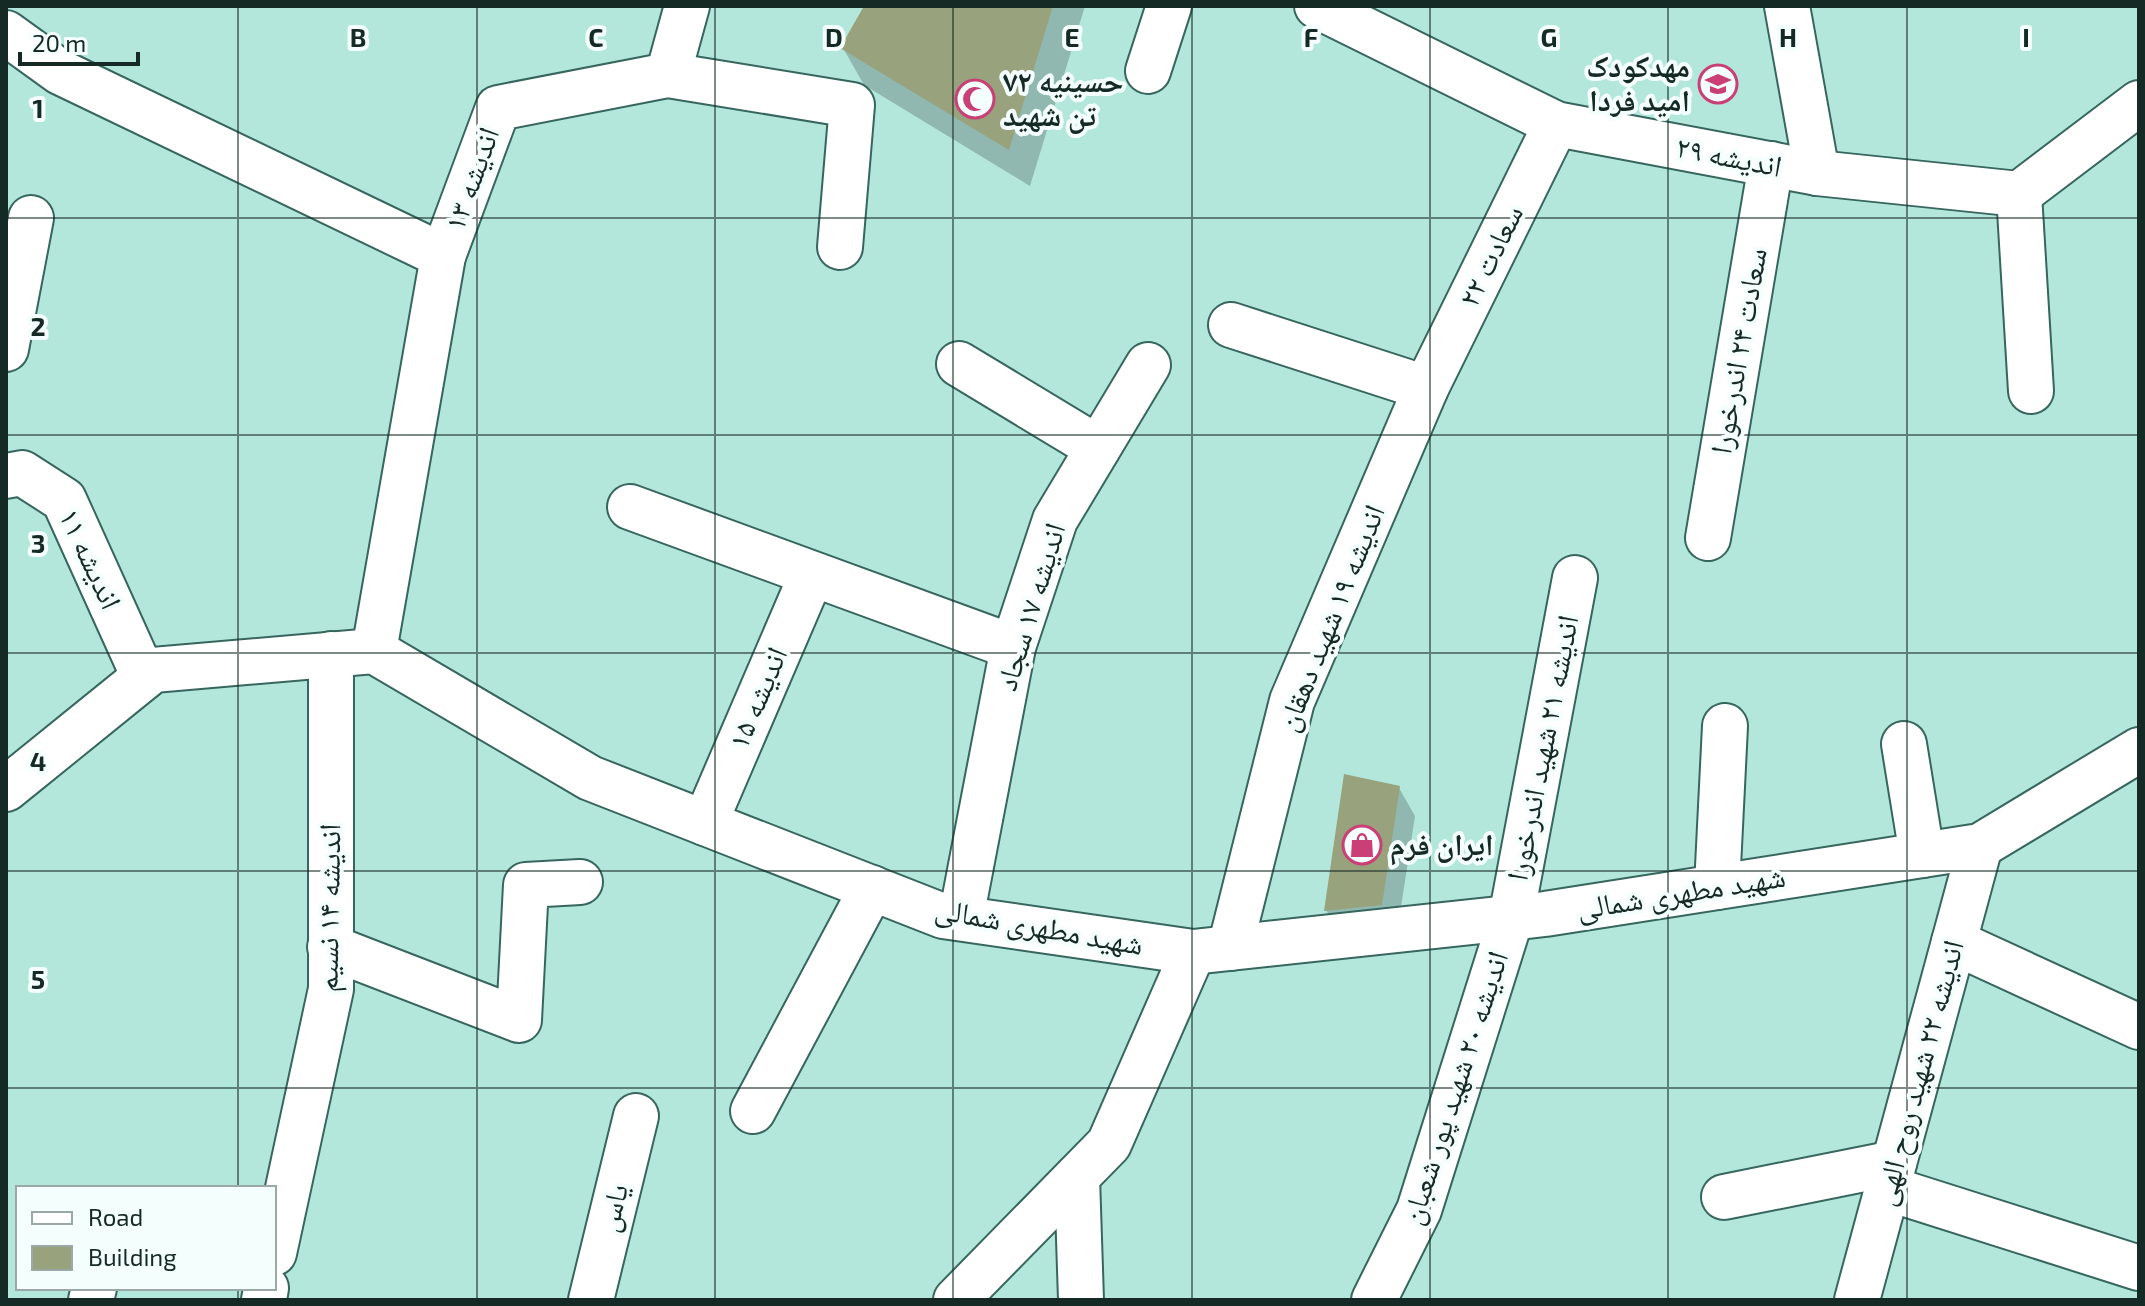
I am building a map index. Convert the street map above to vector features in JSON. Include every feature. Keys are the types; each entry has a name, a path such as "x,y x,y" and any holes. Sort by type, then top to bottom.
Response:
{"street":[{"path":"668,75 687,6"},
{"path":"1148,71 1169,6"},
{"name":"اندیشه ۲۹","path":"1317,6 1387,20 1556,124 1817,173 2019,194"},
{"path":"1787,6 1817,173"},
{"path":"6,33 60,72 443,256"},
{"name":"اندیشه ۱۳","path":"374,651 443,256 498,108 668,75 852,105 840,247"},
{"path":"2031,391 2019,194 2139,103"},
{"name":"سعادت ۲۲","path":"1426,388 1556,124"},
{"name":"سعادت ۲۴ اندرخورا","path":"1708,538 1771,164"},
{"path":"6,349 31,218"},
{"path":"1231,325 1426,388"},
{"path":"959,364 1098,448"},
{"name":"اندیشه ۱۷ سجاد","path":"961,918 1013,647 1055,520 1148,365"},
{"name":"اندیشه ۱۹ شهید دهقان","path":"956,1300 1109,1144 1212,950 1292,701 1426,388"},
{"name":"اندیشه ۱۱","path":"6,476 22,473 64,500 144,677"},
{"path":"630,507 1013,647"},
{"name":"اندیشه ۱۵","path":"705,823 812,574"},
{"name":"اندیشه ۲۱ شهید اندرخورا","path":"1511,918 1575,578"},
{"path":"6,789 153,670 374,651"},
{"name":"شهید مطهری شمالی","path":"374,651 590,778 943,916 1212,950 1511,918 1980,846 2139,750"},
{"name":"اندیشه ۱۴ نسیم","path":"276,1244 331,989 331,654"},
{"path":"1717,887 1725,726"},
{"path":"1904,744 1922,855"},
{"name":"اندیشه ۲۲ شهید روح الهی","path":"1857,1300 1980,846"},
{"path":"330,947 519,1020 526,885 580,882"},
{"path":"753,1111 872,888"},
{"name":"اندیشه ۲۰ شهید پور شعبان","path":"1374,1300 1419,1210 1511,918"},
{"path":"1954,942 2139,1027"},
{"name":"یاس","path":"591,1300 636,1116"},
{"path":"1724,1197 1891,1175 2139,1268"},
{"path":"1077,1177 1081,1300"}],"building":[{"name":"حسینیه ۷۲ تن شهید","path":"864,6 1053,6 1009,150 840,48"},
{"name":"ایران فرم","path":"1344,774 1400,786 1382,905 1324,911"}],"place":[{"name":"مهدکودک امید فردا","path":"1718,84"},
{"name":"حسینیه ۷۲ تن شهید","path":"975,99"},
{"name":"ایران فرم","path":"1362,845"}]}
